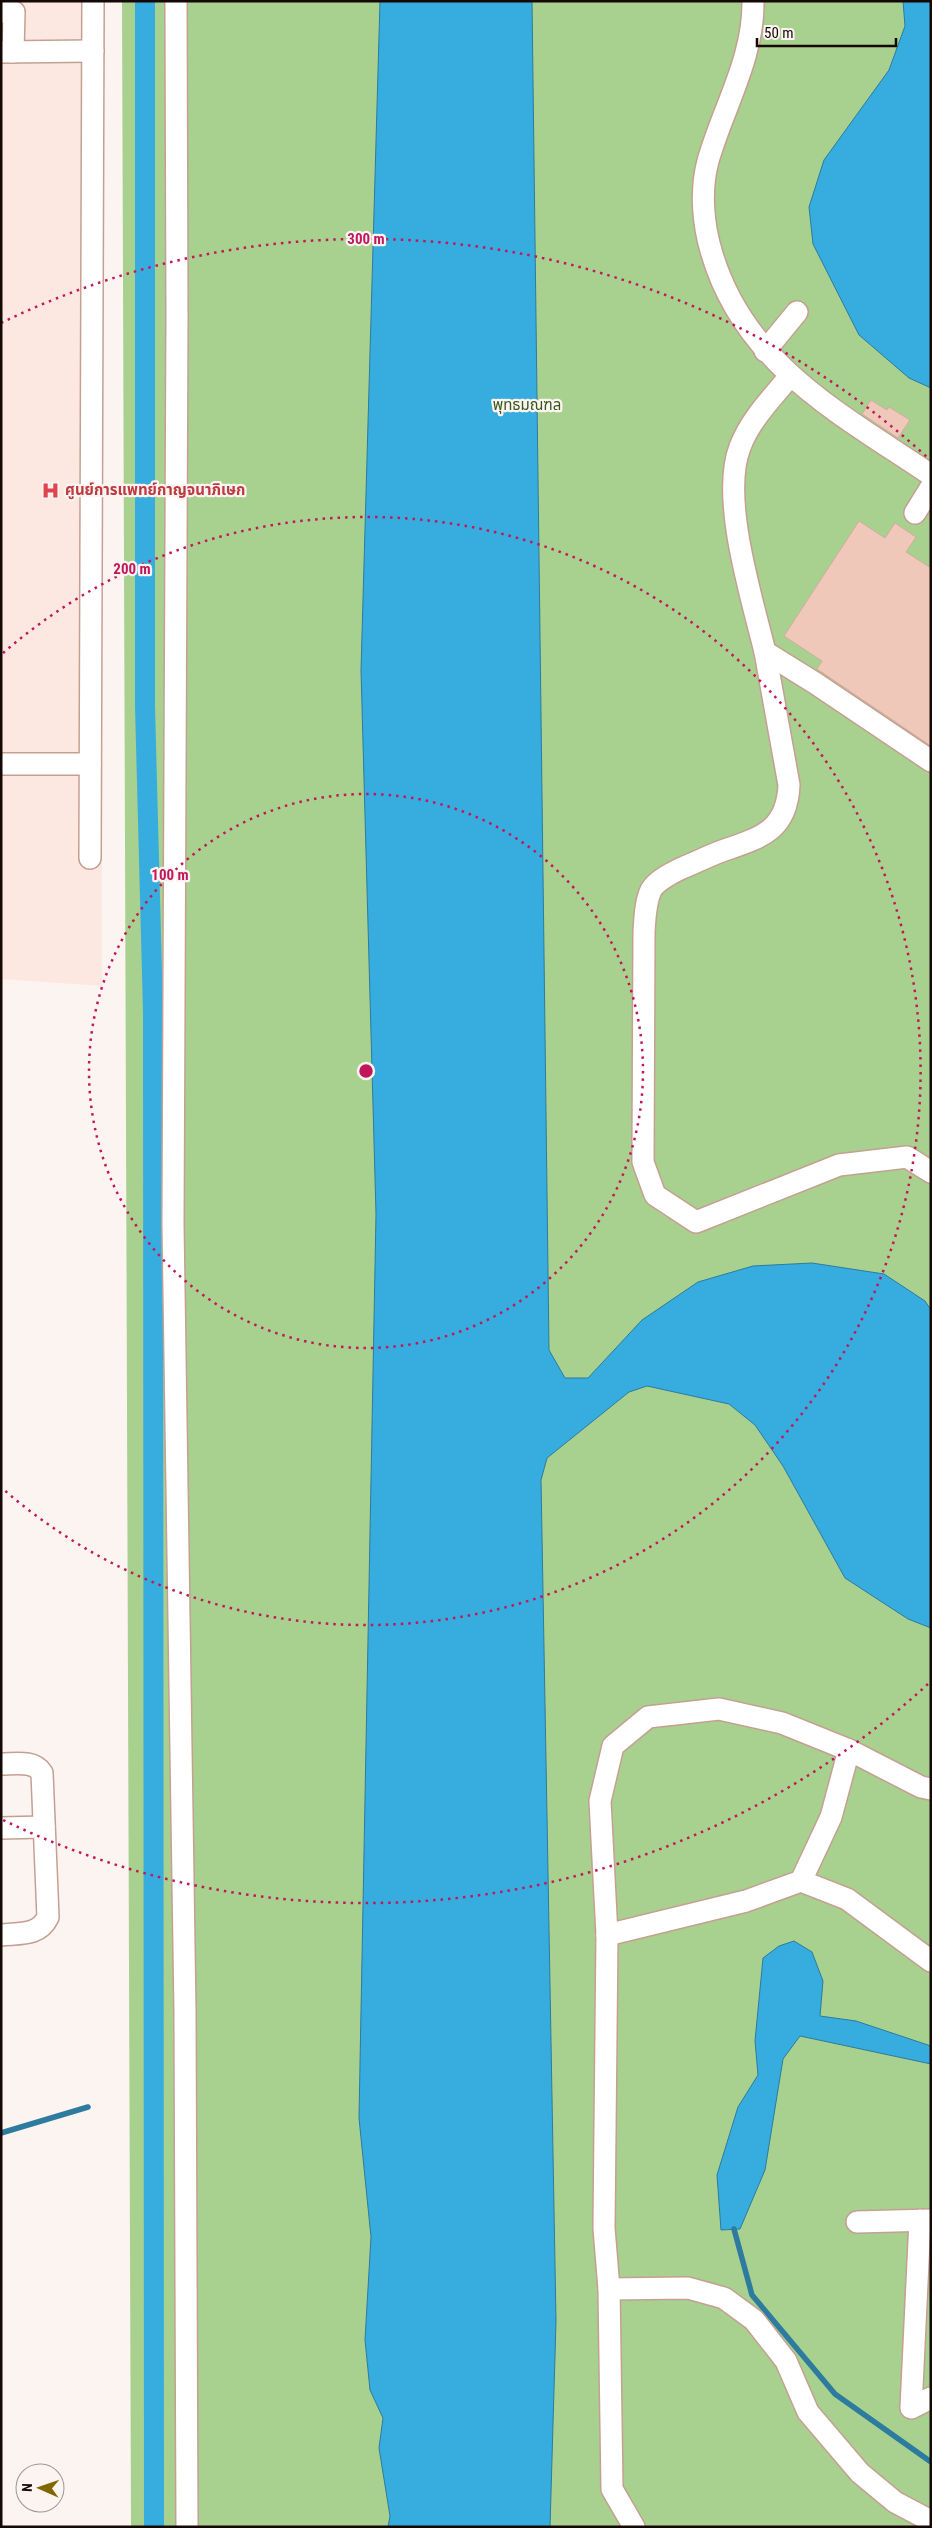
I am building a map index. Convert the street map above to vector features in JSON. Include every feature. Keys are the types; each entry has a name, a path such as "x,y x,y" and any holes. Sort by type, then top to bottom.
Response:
{"street":[{"path":"90,858 93,1"},
{"path":"176,1 177,317 173,1224 185,2012 187,2527"},
{"path":"753,1 749,40 742,70 708,162 703,198 706,236 720,280 740,317 765,351 790,376 931,474"},
{"path":"10,8 7,52 93,51"},
{"path":"765,351 797,312"},
{"path":"790,376 751,424 733,467 734,511 765,652 789,785 788,800 782,817 770,831 756,840 720,852 675,872 652,889 646,905 644,932 643,1162 655,1196 696,1222 839,1165 907,1156 931,1172"},
{"path":"915,513 931,486"},
{"path":"765,652 815,683 931,761"},
{"path":"1,764 90,764"},
{"path":"634,2527 612,2488 609,2289 604,2228 606,1935 600,1801 613,1746 648,1717 719,1709 782,1723 849,1750 921,1787 931,1789"},
{"path":"802,1880 831,1817 849,1750"},
{"path":"1,1764 30,1764 39,1767 42,1773 48,1917 44,1927 36,1932 1,1935"},
{"path":"1,1828 44,1827"},
{"path":"606,1935 746,1901 802,1880 848,1899 931,1961"},
{"path":"857,2222 925,2220 924,2275 911,2408 931,2398"},
{"path":"609,2289 688,2288 724,2298 754,2320 786,2361 808,2412 860,2473 894,2502 931,2522"}],"shaded area":[{"name":"ศูนย์การแพทย์กาญจนาภิเษก","path":"1,1 101,1 102,986 1,979"}],"green space":[{"name":"พุทธมณฑล","path":"122,1 931,1 931,2527 131,2527"}],"water":[{"path":"380,1 532,1 549,1350 565,1378 588,1378 642,1320 698,1282 753,1266 812,1263 884,1274 925,1301 931,1310 931,1628 908,1619 845,1578 783,1466 755,1425 729,1404 647,1386 629,1392 547,1458 541,1480 556,2321 550,2527 388,2527 390,2516 379,2448 383,2418 370,2390 365,2340 371,2237 359,2118 376,1214 361,670"},
{"path":"903,1 931,1 931,388 909,378 859,335 813,244 809,207 824,160 889,70 905,26"},
{"path":"794,1941 812,1952 823,1981 820,2016 856,2021 931,2046 931,2064 800,2036 783,2059 765,2170 740,2229 721,2230 717,2175 738,2107 758,2075 755,2041 763,1958 779,1946"}],"building":[{"path":"871,400 887,410 889,407 910,420 898,438 862,414"},
{"path":"859,521 885,538 895,523 916,537 906,552 931,568 931,746 817,669 822,661 784,636"}],"waterway":[{"path":"145,1 145,706 153,1012 154,2527"},
{"path":"1,2133 88,2107"},
{"path":"734,2229 752,2295 835,2394 931,2462"}],"place":[{"name":"ศูนย์การแพทย์กาญจนาภิเษก","path":"51,490"}]}
